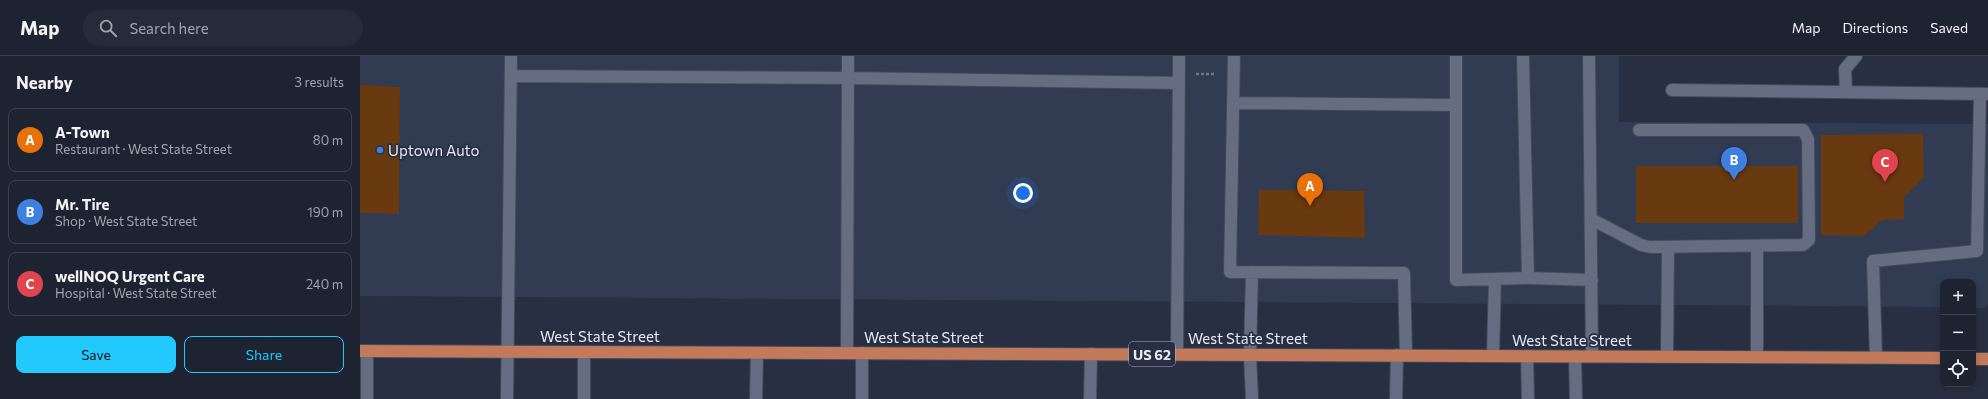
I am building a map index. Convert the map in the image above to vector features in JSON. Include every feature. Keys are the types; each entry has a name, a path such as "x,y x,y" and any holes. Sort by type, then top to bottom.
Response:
{"highway":[{"name":"West State Street","path":"363,351 1940,358"},
{"path":"1976,358 1988,359"}],"lane":[{"path":"507,399 511,56"},
{"path":"847,353 848,56"},
{"path":"1177,354 1179,56"},
{"path":"1234,56 1230,272 1404,273 1401,355 1396,399"},
{"path":"1456,56 1456,280 1528,278 1592,280"},
{"path":"1523,56 1528,278"},
{"path":"1590,56 1592,356"},
{"path":"1846,92 1845,69 1856,56"},
{"path":"511,76 1179,79"},
{"path":"1672,90 1984,94 1977,251 1873,261 1876,357"},
{"path":"1233,103 1456,105"},
{"path":"1591,219 1641,245 1650,248 1802,245 1809,240 1808,139 1802,130 1639,130"},
{"path":"1757,247 1757,357"},
{"path":"1667,356 1668,248"},
{"path":"1252,272 1250,355 1252,399"},
{"path":"1493,355 1495,279"},
{"path":"363,351 367,399"},
{"path":"584,352 584,399"},
{"path":"756,399 757,352"},
{"path":"862,353 862,399"},
{"path":"1090,399 1091,354"},
{"path":"1527,356 1528,399"},
{"path":"1576,356 1576,399"}],"path":[{"path":"1179,79 1234,74"}],"shaded area":[{"path":"360,56 1619,56 1619,122 1988,124 1988,304 1985,308 1976,308 1976,279 1940,279 1940,307 360,296"}],"building":[{"name":"Uptown Auto","path":"360,85 400,87 399,214 360,213"},
{"path":"1923,134 1924,177 1904,197 1904,219 1882,220 1864,236 1821,235 1821,135"},
{"path":"1636,166 1798,166 1798,223 1636,223"},
{"path":"1259,190 1364,191 1365,238 1258,235"}],"place":[{"name":"Uptown Auto","path":"380,150"},
{"name":"Mr. Tire","path":"1734,180"},
{"name":"wellNOQ Urgent Care","path":"1885,182"},
{"name":"A-Town","path":"1310,206"}]}
